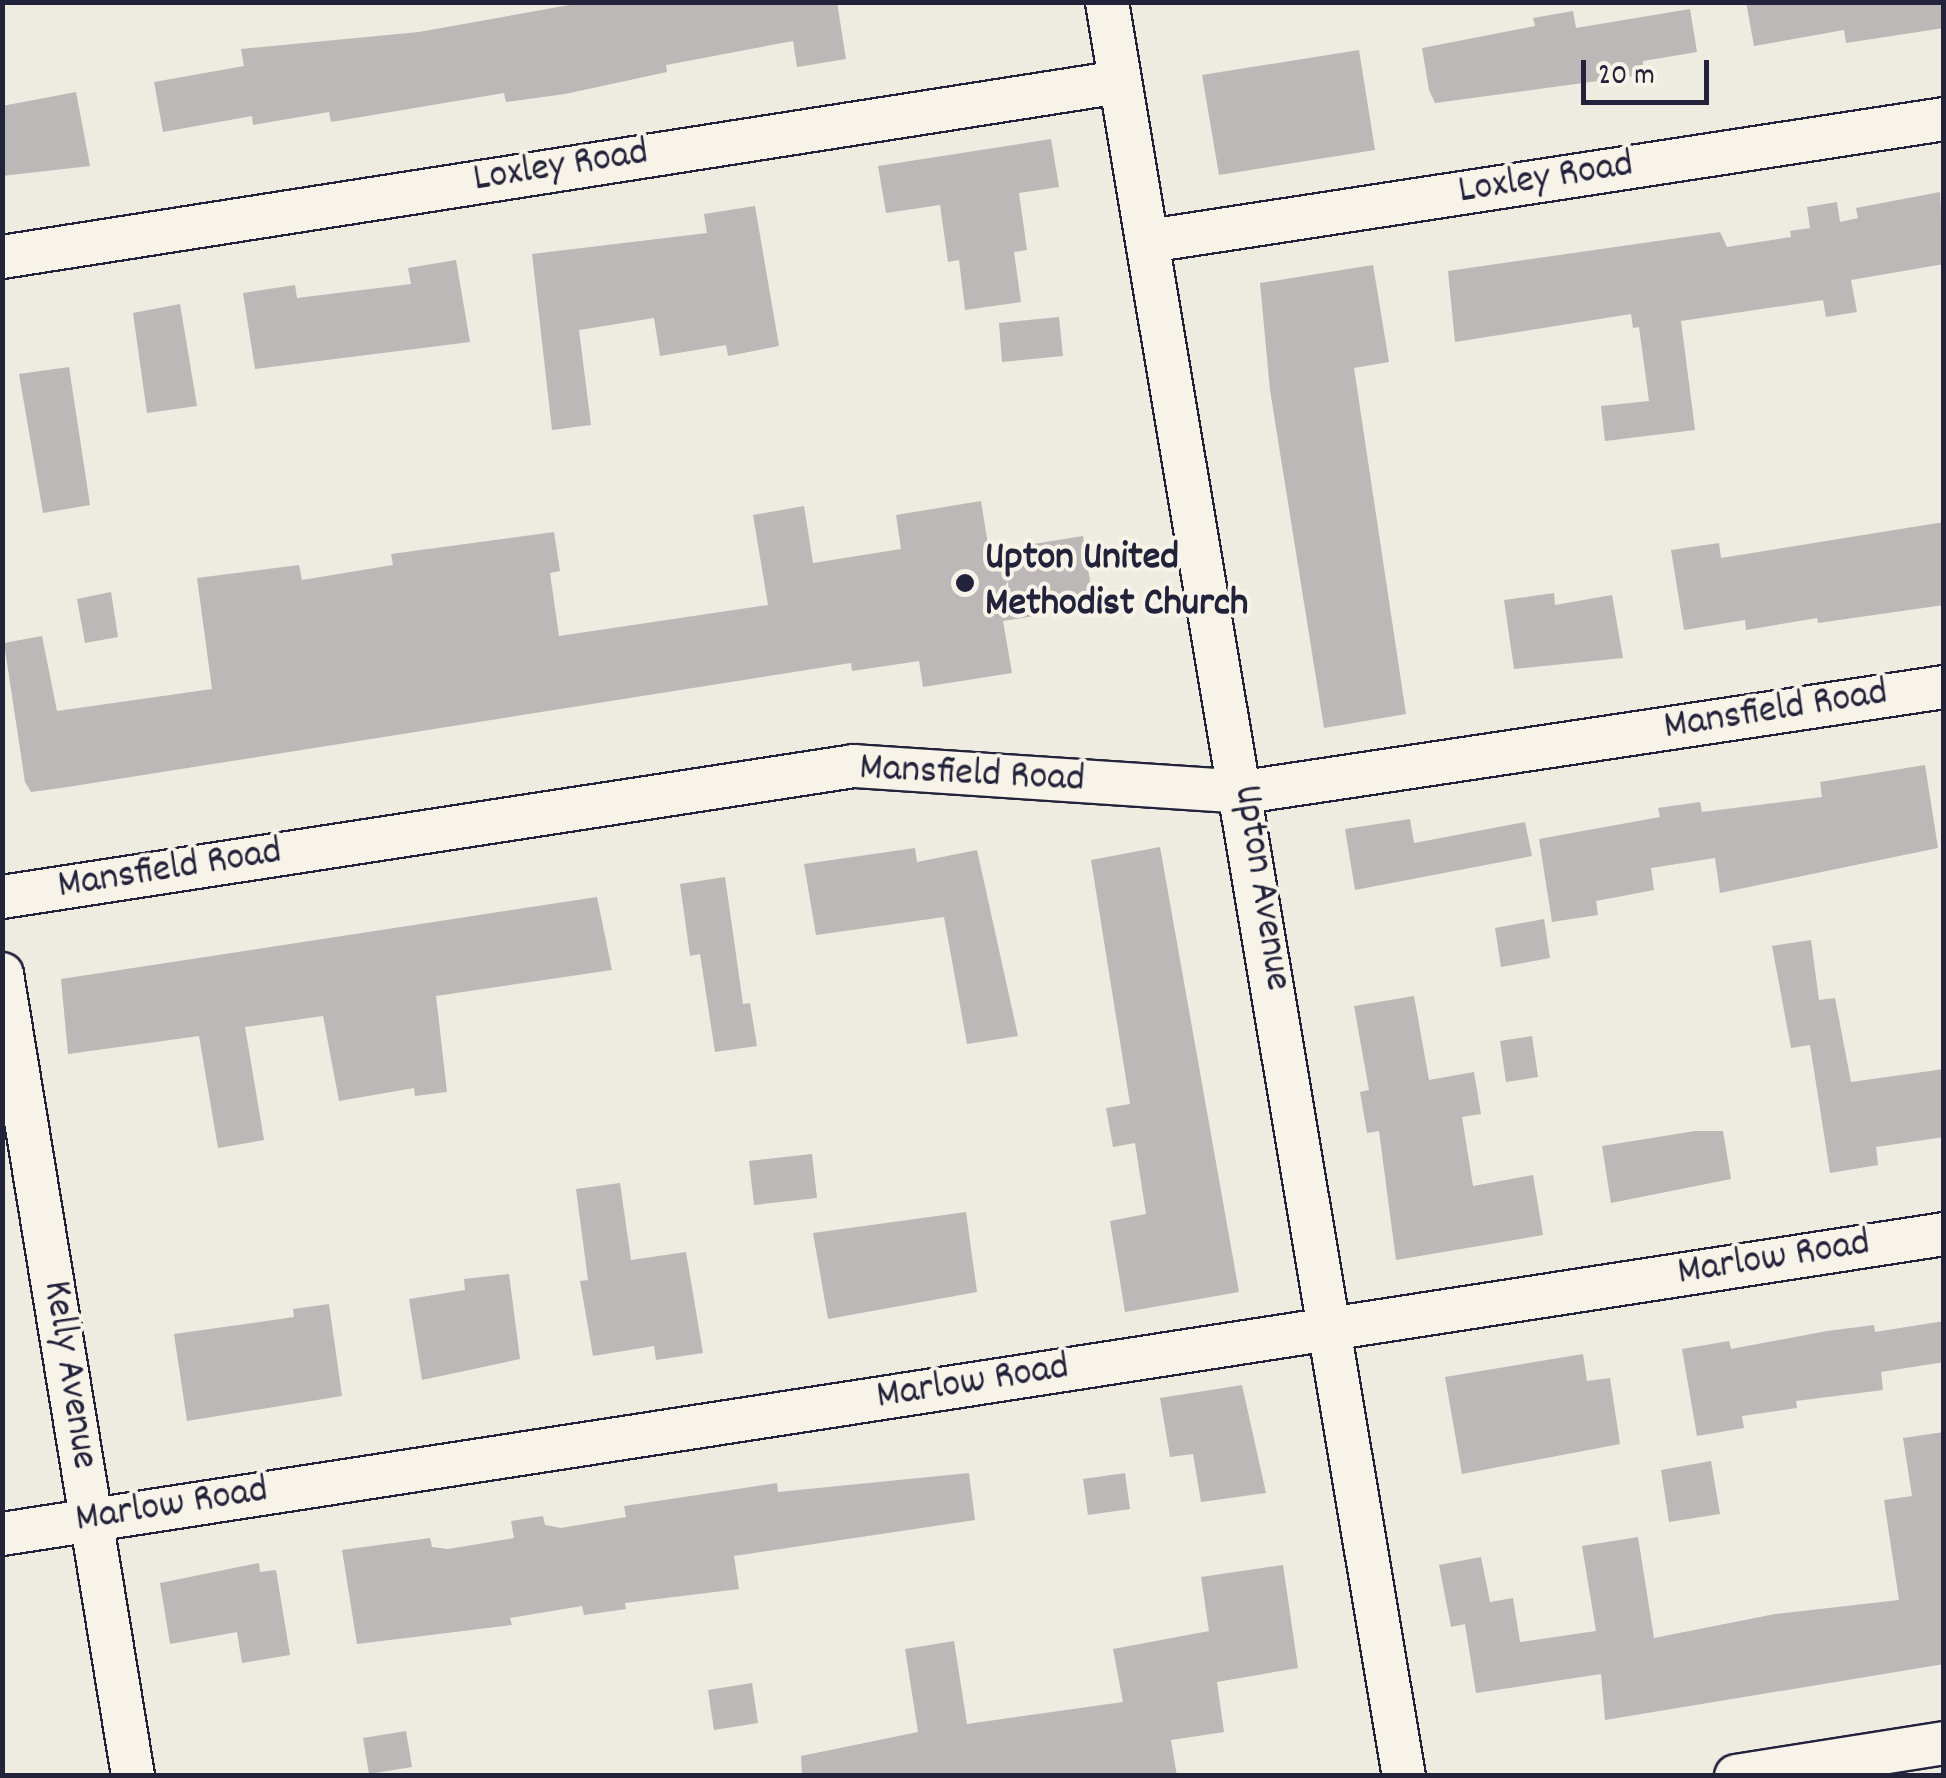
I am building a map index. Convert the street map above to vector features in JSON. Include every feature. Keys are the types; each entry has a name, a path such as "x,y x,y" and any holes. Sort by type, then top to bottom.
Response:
{"street":[{"name":"Upton Avenue","path":"1107,2 1244,792 1404,1776"},
{"name":"Loxley Road","path":"2,256 1120,82"},
{"name":"Loxley Road","path":"1149,241 1944,118"},
{"name":"Mansfield Road","path":"2,896 854,766 1244,792 1944,687"},
{"name":"Kelly Avenue","path":"2,974 133,1776"},
{"name":"Marlow Road","path":"2,1534 1944,1234"},
{"path":"1736,1776 1944,1744"}],"building":[{"path":"586,2 837,2 846,59 797,67 793,41 666,65 667,72 565,94 506,102 504,93 331,122 329,112 253,125 252,116 163,132 154,82 244,66 241,49 419,32"},
{"path":"1746,2 1944,2 1944,28 1846,43 1844,30 1754,46"},
{"path":"1690,9 1697,52 1643,61 1642,75 1435,103 1429,90 1422,48 1535,26 1533,18 1573,11 1576,28"},
{"path":"1359,50 1375,150 1219,175 1202,75"},
{"path":"76,92 90,166 2,176 2,106"},
{"path":"1051,139 1059,187 1019,193 1027,250 1014,252 1021,302 965,310 959,260 948,262 940,205 886,213 878,166"},
{"path":"1940,192 1944,264 1851,280 1857,312 1826,317 1823,300 1681,321 1695,430 1605,441 1601,406 1649,401 1639,327 1633,328 1631,314 1455,342 1448,271 1720,232 1727,247 1791,237 1790,231 1810,228 1807,207 1837,202 1840,222 1858,218 1856,208"},
{"path":"755,206 779,346 728,356 726,345 660,356 654,318 579,330 591,425 552,430 532,254 707,233 704,214"},
{"path":"456,260 470,342 255,369 243,293 295,285 297,298 411,284 408,268"},
{"path":"1373,265 1389,362 1354,368 1406,714 1324,728 1270,390 1260,283"},
{"path":"180,304 197,406 147,413 133,313"},
{"path":"1059,317 1063,356 1002,362 999,323"},
{"path":"69,367 90,505 43,513 19,374"},
{"path":"981,501 989,551 1083,536 1094,607 1003,621 1012,673 923,687 919,661 852,671 851,663 61,788 31,792 25,782 4,643 42,636 57,711 212,689 197,578 299,565 302,580 393,565 391,554 554,532 560,571 550,573 559,636 768,605 753,515 804,506 813,563 901,549 896,515"},
{"path":"1944,522 1944,605 1818,623 1817,618 1746,630 1745,620 1684,630 1671,550 1719,543 1721,558"},
{"path":"111,592 118,637 85,643 77,599"},
{"path":"1554,593 1555,605 1612,595 1623,658 1514,669 1504,600"},
{"path":"1925,765 1938,848 1720,893 1715,858 1651,868 1654,890 1596,901 1598,915 1552,922 1539,839 1660,817 1658,808 1700,802 1702,812 1822,797 1820,782"},
{"path":"1410,819 1414,843 1525,822 1532,856 1355,890 1345,829"},
{"path":"1160,847 1239,1292 1125,1312 1110,1221 1146,1214 1135,1143 1113,1147 1106,1108 1130,1104 1091,860"},
{"path":"915,848 917,862 977,850 1018,1036 967,1044 944,917 816,935 804,864"},
{"path":"725,877 743,1004 750,1003 757,1046 715,1052 700,954 690,956 680,884"},
{"path":"597,897 612,970 436,996 447,1092 415,1096 414,1088 339,1101 323,1016 245,1027 264,1140 218,1148 199,1036 68,1054 61,979"},
{"path":"1544,919 1550,958 1501,967 1495,928"},
{"path":"1811,940 1819,1000 1835,998 1851,1082 1944,1069 1944,1137 1876,1147 1878,1165 1830,1173 1810,1045 1791,1048 1772,946"},
{"path":"1414,996 1429,1080 1474,1072 1481,1114 1462,1117 1473,1186 1533,1175 1543,1235 1396,1260 1379,1131 1367,1133 1360,1092 1369,1090 1354,1006"},
{"path":"1532,1036 1538,1077 1506,1082 1500,1041"},
{"path":"1695,1131 1723,1131 1731,1179 1611,1203 1602,1146"},
{"path":"812,1154 817,1198 754,1205 749,1161"},
{"path":"620,1183 631,1260 686,1252 703,1353 656,1360 654,1346 593,1356 580,1281 588,1280 576,1189"},
{"path":"966,1212 977,1292 828,1319 813,1233"},
{"path":"509,1274 520,1359 422,1380 409,1299 465,1290 464,1279"},
{"path":"329,1304 342,1396 187,1421 174,1334 294,1317 293,1309"},
{"path":"1944,1321 1944,1362 1881,1372 1883,1390 1796,1401 1797,1408 1742,1416 1744,1428 1697,1436 1682,1349 1729,1341 1731,1349 1827,1331 1874,1325 1875,1332"},
{"path":"1583,1354 1587,1381 1610,1378 1620,1444 1462,1474 1445,1377"},
{"path":"1242,1385 1266,1493 1201,1502 1193,1454 1170,1457 1160,1398"},
{"path":"1944,1432 1944,1664 1605,1720 1601,1674 1476,1693 1465,1624 1451,1627 1439,1565 1481,1557 1490,1602 1513,1598 1520,1642 1596,1631 1582,1546 1638,1537 1654,1638 1775,1614 1899,1600 1884,1500 1912,1496 1903,1438"},
{"path":"1711,1461 1720,1514 1669,1522 1661,1470"},
{"path":"969,1473 975,1520 734,1556 739,1589 625,1603 626,1609 584,1615 582,1606 510,1618 512,1625 357,1644 342,1550 430,1538 432,1547 448,1549 514,1538 511,1521 543,1516 545,1525 561,1528 626,1517 624,1506 777,1483 778,1492"},
{"path":"1125,1473 1130,1509 1088,1515 1083,1479"},
{"path":"259,1563 260,1572 276,1570 290,1655 242,1663 237,1632 170,1644 160,1583"},
{"path":"1283,1565 1298,1668 1217,1682 1224,1732 1171,1740 1177,1776 802,1776 801,1756 918,1732 905,1649 954,1641 967,1724 1123,1702 1113,1649 1209,1631 1201,1577"},
{"path":"752,1683 758,1723 714,1730 708,1690"},
{"path":"406,1731 412,1767 369,1774 363,1738"}],"place":[{"name":"Upton United Methodist Church","path":"965,583"}]}
